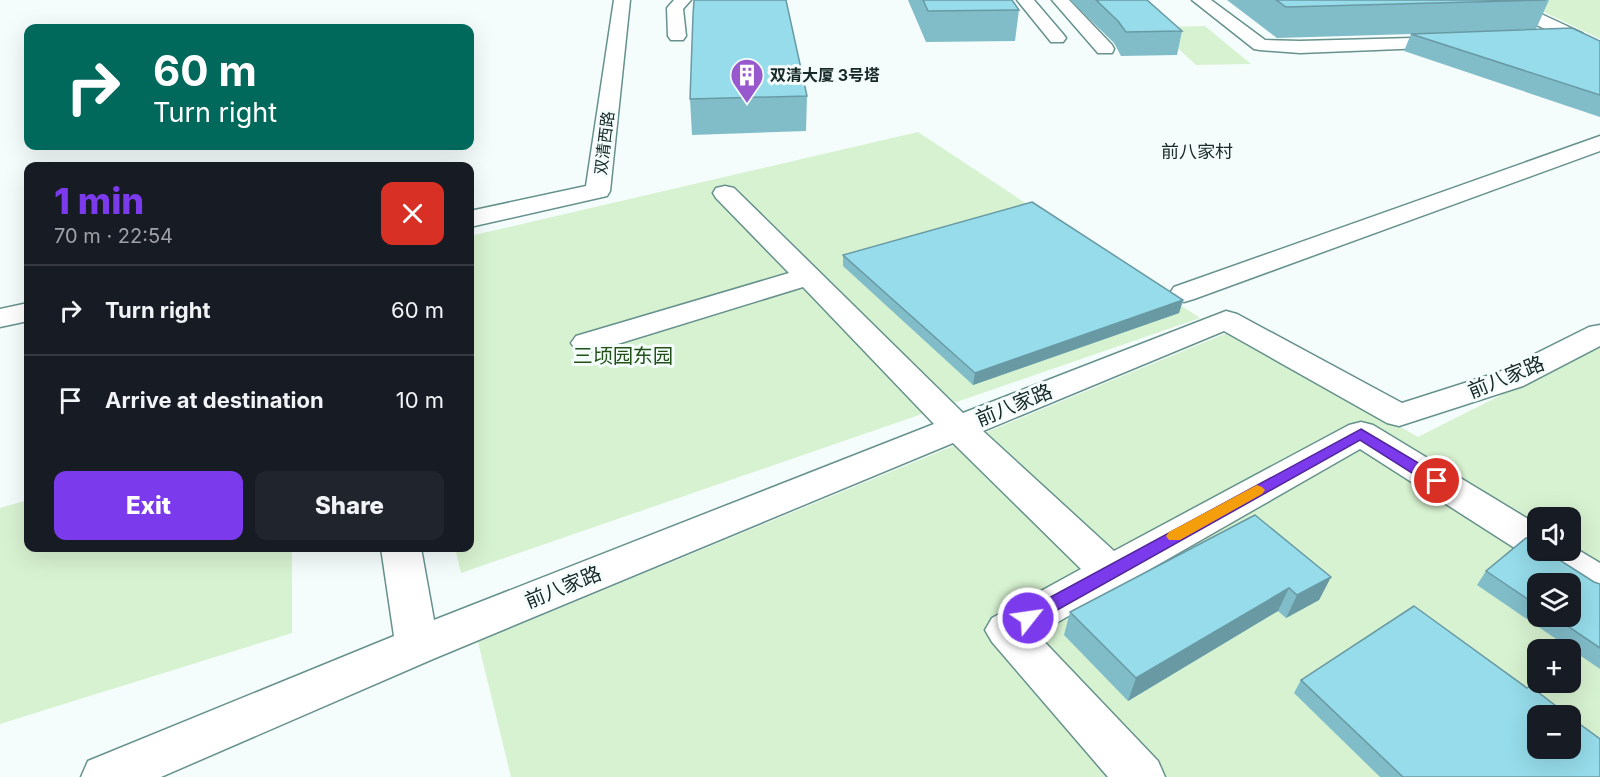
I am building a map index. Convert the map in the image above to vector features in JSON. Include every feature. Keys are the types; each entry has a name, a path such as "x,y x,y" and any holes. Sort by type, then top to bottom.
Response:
{"street":[{"name":"双清西路","path":"474,218 598,191 622,0"},
{"path":"677,36 675,8 683,0"},
{"path":"1025,0 1056,38"},
{"path":"1060,0 1105,49"},
{"path":"1200,0 1260,45 1300,47 1468,41"},
{"path":"1498,0 1576,37 1540,39"},
{"path":"1226,320 1184,293 1600,143"},
{"path":"725,193 958,428 1110,572"},
{"path":"587,343 808,276"},
{"path":"0,318 24,313"},
{"name":"前八家路","path":"106,777 417,646 1226,320 1399,415 1511,379 1600,334"},
{"path":"1140,777 1007,630 1361,434 1527,537"},
{"path":"402,552 417,646"},
{"path":"1565,561 1600,583"}],"green space":[{"path":"1519,0 1600,0 1600,39"},
{"path":"1205,26 1251,64 1196,65 1155,27"},
{"name":"三顷园东园","path":"918,132 1200,318 461,573 456,552 474,552 474,235"},
{"path":"1234,330 1418,437 1600,345 1600,777 511,777 478,642"},
{"path":"24,501 24,552 292,552 292,633 0,724 0,508"}],"building":[{"path":"694,0 786,0 807,96 690,99"},
{"path":"923,0 1012,0 1019,10 928,11"},
{"path":"1096,0 1147,0 1182,31 1126,32"},
{"path":"1276,0 1546,0 1286,7"},
{"path":"1572,28 1600,41 1600,95 1411,34"},
{"path":"1032,202 1183,300 975,373 843,255"},
{"path":"1255,515 1331,577 1297,595 1289,588 1136,678 1070,612"},
{"path":"1526,538 1527,561 1561,561 1580,573 1527,573 1527,599 1486,571"},
{"path":"1581,574 1600,584 1600,648 1569,627 1581,627"},
{"path":"1414,606 1527,688 1527,693 1539,693 1555,705 1527,705 1527,759 1581,759 1581,725 1600,739 1600,777 1403,777 1301,680"}],"slow traffic":[{"path":"1174,536 1257,490"}],"place":[{"name":"双清大厦 3号塔","path":"747,104"}],"district":[{"name":"前八家村","path":"1197,152"}],"route":[{"path":"1028,618 1361,434 1437,481"}]}
